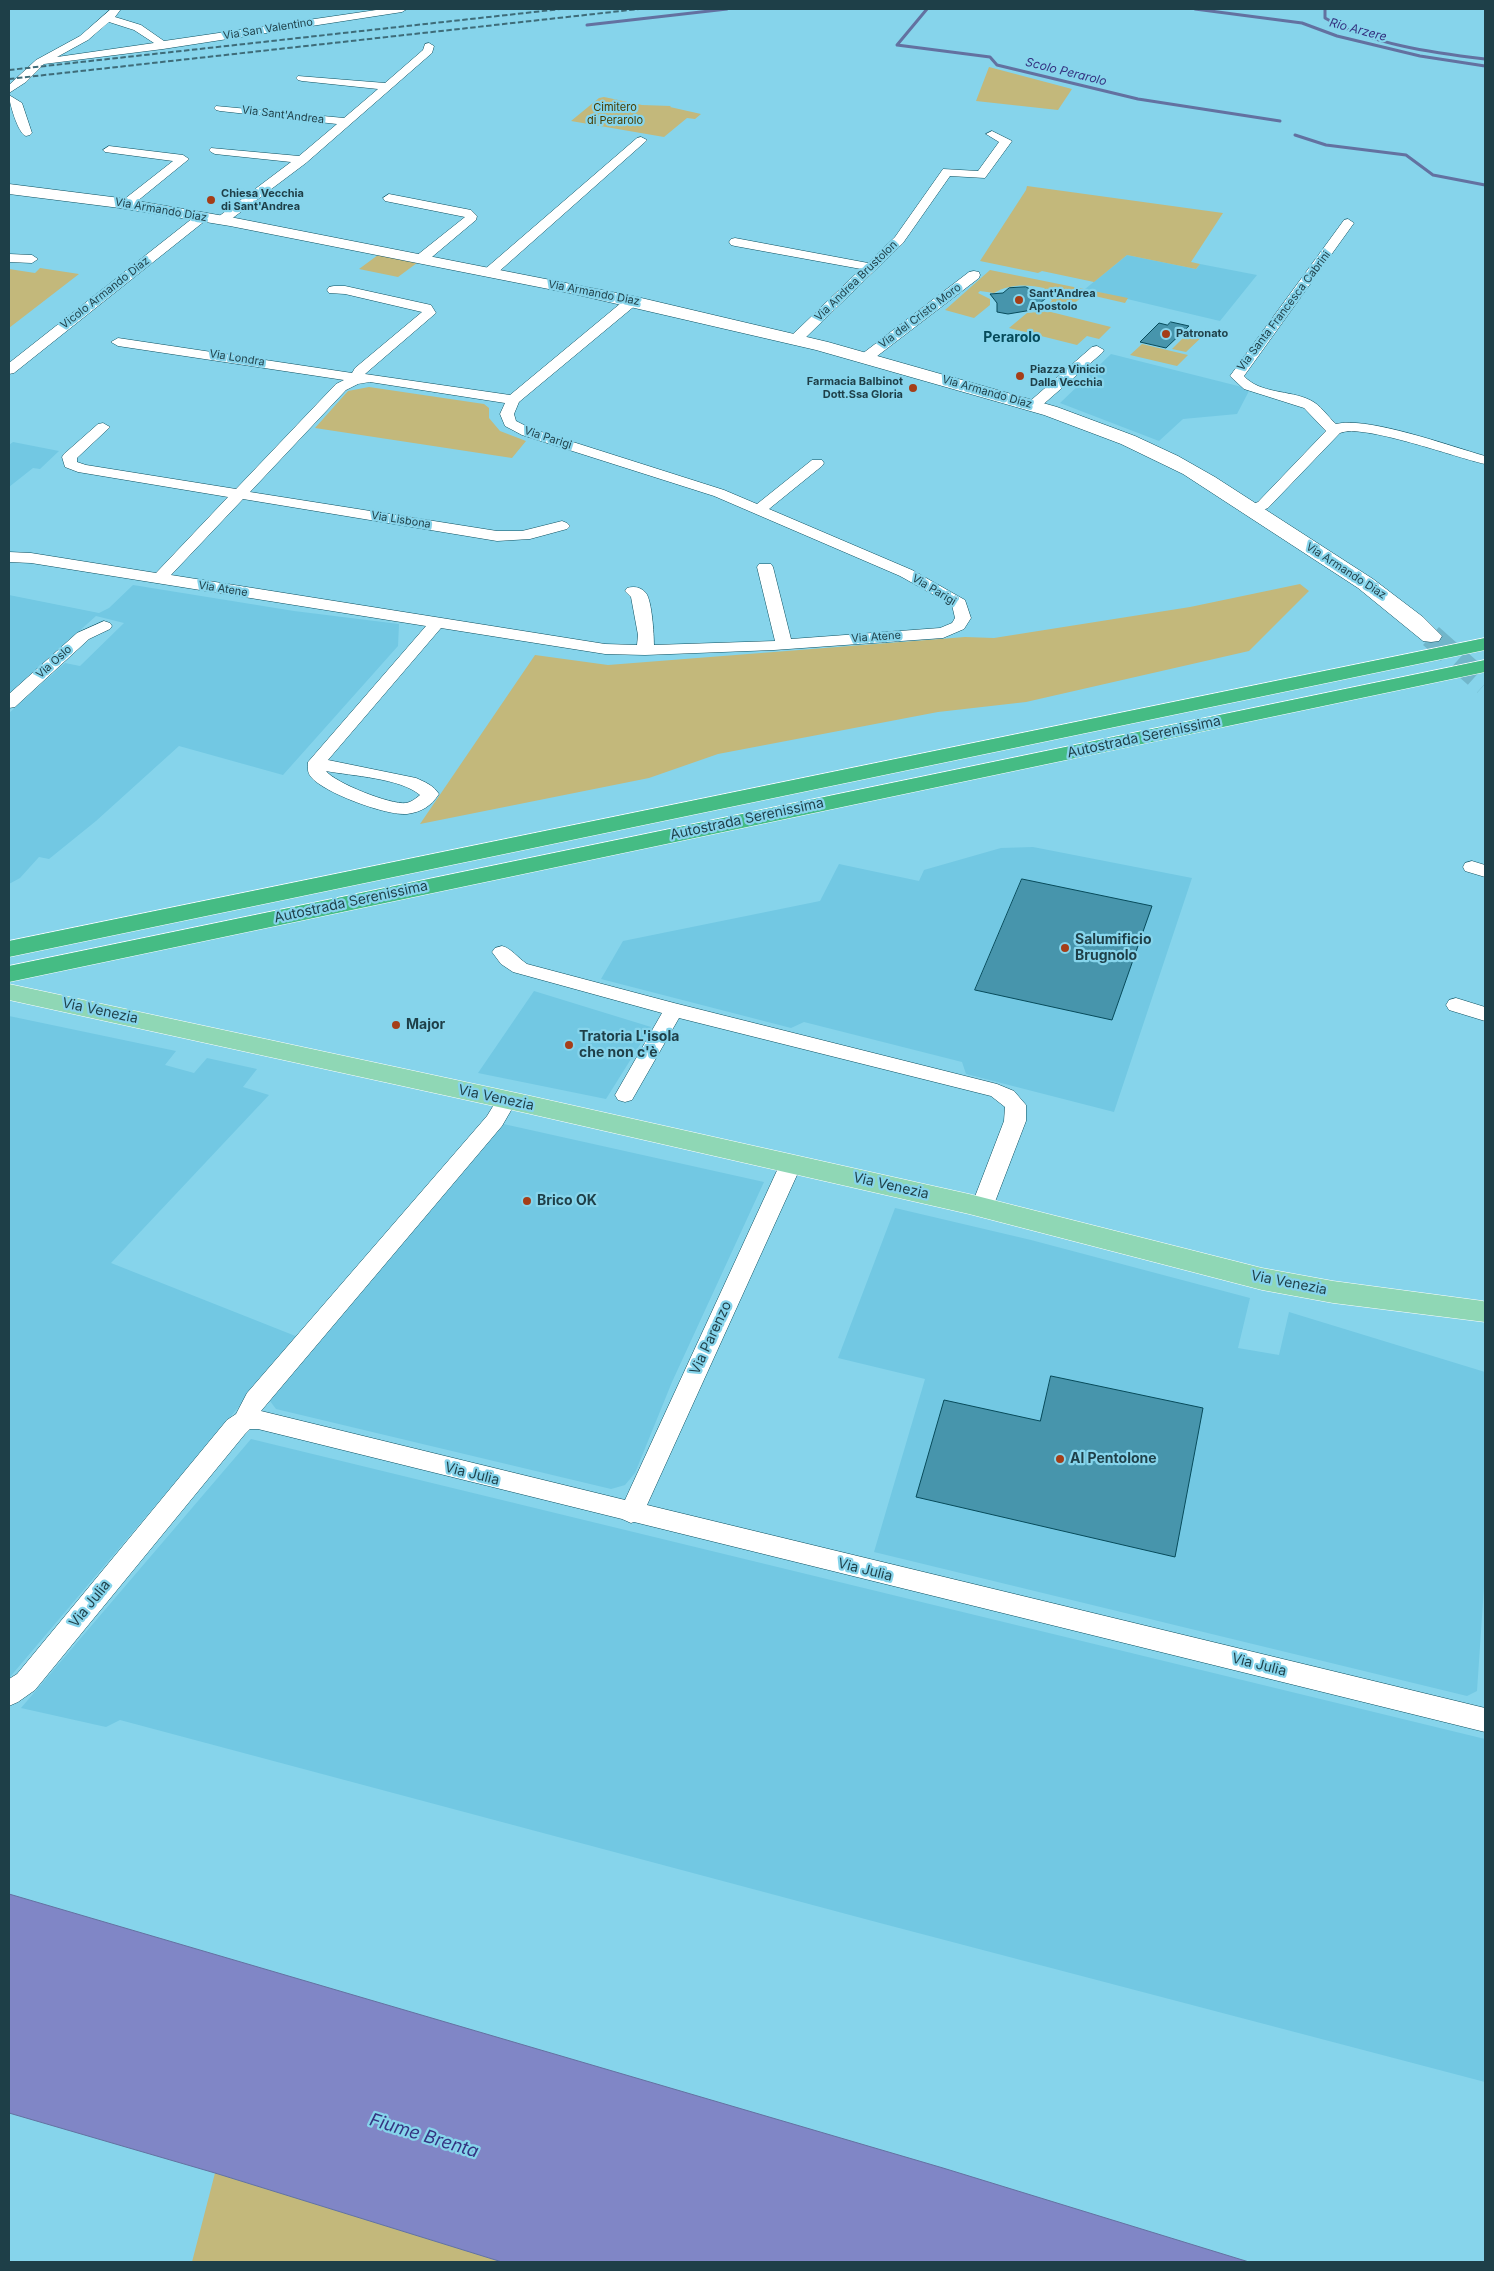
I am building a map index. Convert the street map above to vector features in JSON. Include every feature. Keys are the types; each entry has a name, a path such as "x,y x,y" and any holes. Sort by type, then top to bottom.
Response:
{"highway":[{"name":"Autostrada Serenissima","path":"16,947 1485,644"},
{"name":"Autostrada Serenissima","path":"11,990 63,962 1485,666"}],"main road":[{"name":"Via Venezia","path":"11,990 982,1207 1276,1282 1333,1292 1485,1311"}],"street":[{"path":"9,90 40,62 79,41 107,19 116,9"},
{"name":"Via San Valentino","path":"47,62 402,9"},
{"path":"107,19 144,32 163,46"},
{"name":"Via Sant'Andrea","path":"222,220 266,190 302,160 428,52 429,46"},
{"path":"302,78 388,87"},
{"path":"9,98 16,103 26,134"},
{"name":"Via Sant'Andrea","path":"220,108 346,122"},
{"path":"930,169 981,175 1006,141 992,134"},
{"path":"490,272 641,140"},
{"path":"109,150 183,159 126,204"},
{"path":"215,150 302,160"},
{"name":"Via Andrea Brustolon","path":"795,340 900,240 947,172"},
{"name":"Via Armando Diaz","path":"9,189 202,216 632,301 867,357 1034,405 1155,451 1355,575 1394,602 1431,636"},
{"path":"389,198 467,213 471,216 470,220 421,259"},
{"name":"Vicolo Armando Diaz","path":"9,370 202,216"},
{"name":"Via Santa Francesca Cabrini","path":"1335,430 1328,426 1320,413 1305,402 1244,384 1237,376 1348,223"},
{"path":"735,242 870,267"},
{"path":"9,258 32,259"},
{"name":"Via del Cristo Moro","path":"867,357 974,275"},
{"path":"159,579 341,386 355,380 366,366 426,315 429,310 405,302 345,290 334,290"},
{"path":"513,400 632,301"},
{"name":"Via Londra","path":"118,342 344,375 355,380 370,378 513,400"},
{"path":"1034,405 1097,350"},
{"name":"Via Parigi","path":"513,400 508,409 507,418 510,423 520,430 719,493 884,564 934,588 959,603 963,618"},
{"name":"Via Lisbona","path":"103,426 69,457 68,462 70,464 83,469 509,537 545,533 562,526"},
{"path":"1251,510 1262,505 1341,426 1362,427 1485,460"},
{"path":"758,510 817,463"},
{"name":"Via Atene","path":"9,557 31,558 586,647 645,650 784,644 943,633 958,626 963,618"},
{"path":"765,567 784,644"},
{"path":"633,591 639,595 646,635 645,650"},
{"path":"317,762 334,769 359,770 413,784 426,789 430,794 420,805 396,808 330,784 318,774 317,762 437,623"},
{"name":"Via Oslo","path":"9,703 83,636 104,626"},
{"path":"502,952 508,960 520,968 674,1010 997,1091 1007,1096 1016,1105 1015,1121 982,1207"},
{"path":"1456,1005 1485,1014"},
{"path":"625,1095 674,1010"},
{"name":"Via Julia","path":"9,1694 26,1682 236,1427 245,1420 255,1400 494,1121 507,1100"},
{"name":"Via Parenzo","path":"632,1513 791,1164"},
{"name":"Via Julia","path":"245,1420 258,1420 632,1513 1485,1720"}],"shaded area":[{"path":"1127,255 1196,269 1200,264 1257,275 1220,321 1085,289"},
{"path":"1111,354 1250,389 1237,414 1183,419 1159,441 1060,403"},
{"path":"13,442 59,451 40,469 33,468 9,487 9,445"},
{"path":"133,585 294,611 399,624 398,646 283,775 179,746 96,821 49,859 39,857 20,878 9,884 9,713 65,663 80,666 124,623 96,616 9,694 9,595 99,613 109,608"},
{"path":"1033,847 1192,878 1114,1112 966,1074 962,1062 804,1022 791,1028 601,979 623,941 820,901 839,864 919,881 924,870 1001,848"},
{"path":"534,991 651,1027 606,1099 478,1073"},
{"path":"9,1016 176,1051 165,1065 194,1073 207,1058 257,1069 243,1087 269,1095 111,1263 298,1337 10,1677"},
{"path":"499,1123 764,1182 672,1382 635,1473 625,1485 611,1489 276,1409 270,1401 273,1390"},
{"path":"895,1208 1031,1240 1250,1298 1238,1348 1279,1355 1289,1312 1485,1372 1485,1572 1477,1691 1467,1696 874,1552 925,1379 838,1358"},
{"path":"251,1439 1485,1739 1485,2082 120,1720 106,1727 21,1708"}],"green space":[{"path":"989,67 1072,89 1058,110 976,101"},
{"name":"Cimitero di Perarolo","path":"604,97 642,105 671,106 701,114 695,119 687,118 664,137 571,121 599,98"},
{"path":"1027,186 1223,213 1191,262 1200,264 1196,269 1127,255 1094,282 980,261"},
{"path":"378,255 417,263 398,277 359,269"},
{"path":"40,268 79,274 9,328 9,269 35,273"},
{"path":"990,270 1128,298 1125,303 1086,294 1064,311 1046,305 1052,301 1044,288 1018,286 994,293 980,291 978,293 990,299 990,305 974,318 945,310"},
{"path":"1047,311 1111,327 1099,339 1087,336 1077,345 1009,328 1027,313"},
{"path":"1192,329 1206,333 1186,352 1172,349"},
{"path":"1142,344 1188,355 1177,366 1130,355"},
{"path":"369,387 484,404 489,408 489,418 500,431 526,441 512,458 315,428 348,391"},
{"path":"1300,584 1309,591 1249,651 1026,702 938,712 718,754 649,778 420,824 535,655 608,665 965,637 994,638 1190,607"},
{"path":"215,2173 502,2262 192,2262"}],"water":[{"name":"Fiume Brenta","path":"9,1894 943,2168 1249,2262 502,2262 215,2173 9,2113"}],"building":[{"name":"Sant'Andrea Apostolo","path":"1026,287 1032,290 1055,291 1040,303 1044,308 1008,314 997,312 997,303 990,294 1003,293 1009,288"},
{"name":"Patronato","path":"1171,322 1189,326 1166,348 1140,342 1159,323 1167,325"},
{"name":"Salumificio Brugnolo","path":"1022,879 1152,906 1112,1020 975,990"},
{"name":"Al Pentolone","path":"1051,1376 1203,1408 1175,1557 916,1497 944,1400 1040,1421"}],"waterway":[{"name":"Scolo Perarolo","path":"587,25 727,9"},
{"name":"Scolo Perarolo","path":"927,9 897,45 990,57 997,65 1138,99 1280,121"},
{"name":"Rio Arzere","path":"1195,9 1302,23 1337,36 1420,56 1485,66"},
{"path":"1325,9 1325,18 1361,35 1402,46 1485,59"},
{"name":"Scolo Perarolo","path":"1295,135 1326,145 1406,155 1433,175 1485,185"}],"tunnel":[{"path":"1431,636 1485,684"}],"railway":[{"path":"9,70 561,9"},
{"path":"9,79 639,9"}],"place":[{"name":"Chiesa Vecchia di Sant'Andrea","path":"211,200"},
{"name":"Sant'Andrea Apostolo","path":"1019,300"},
{"name":"Patronato","path":"1166,334"},
{"name":"Piazza Vinicio Dalla Vecchia","path":"1020,376"},
{"name":"Farmacia Balbinot Dott.Ssa Gloria","path":"913,388"},
{"name":"Salumificio Brugnolo","path":"1065,948"},
{"name":"Major","path":"396,1025"},
{"name":"Tratoria L'isola che non c'è","path":"569,1045"},
{"name":"Brico OK","path":"527,1201"},
{"name":"Al Pentolone","path":"1060,1459"}],"district":[{"name":"Perarolo","path":"1012,338"}]}
